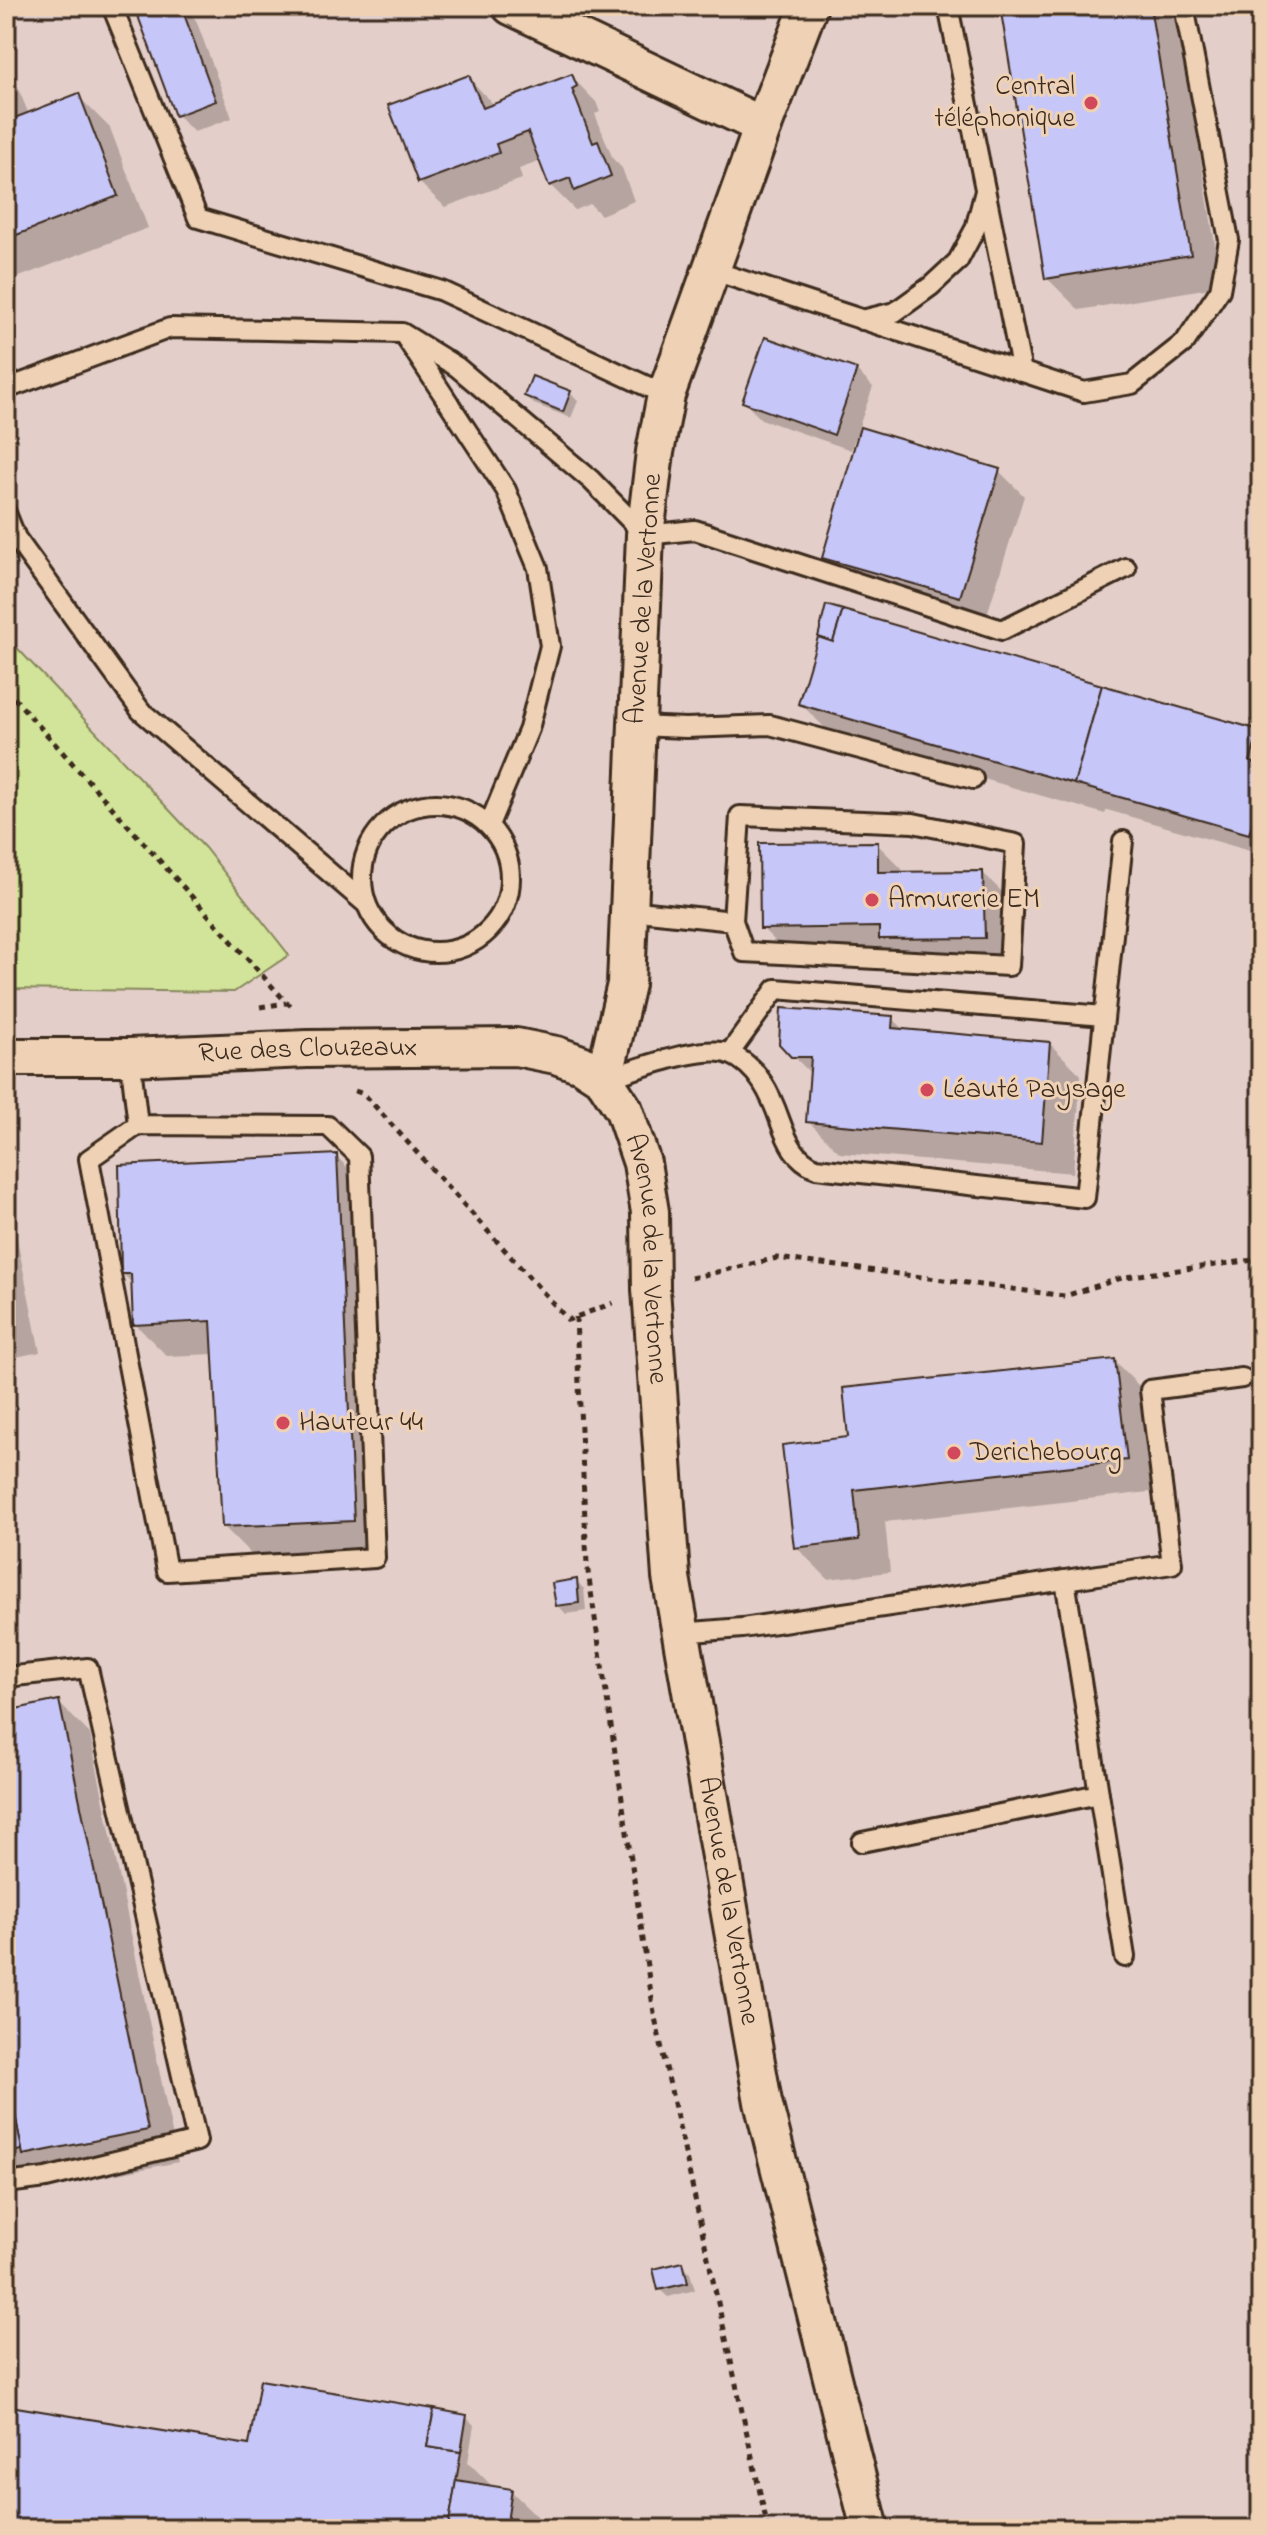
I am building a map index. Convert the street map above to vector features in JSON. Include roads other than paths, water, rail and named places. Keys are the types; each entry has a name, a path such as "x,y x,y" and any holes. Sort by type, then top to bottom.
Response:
{"street":[{"path":"511,6 763,126"},
{"name":"Avenue de la Vertonne","path":"809,6 666,395 655,452 645,535 626,984 604,1079 624,1110 642,1163 650,1212 651,1289 671,1577 763,2102 870,2529"},
{"name":"Rue des Clouzeaux","path":"6,1057 130,1057 307,1049 516,1047 581,1064 604,1079"}],"lane":[{"path":"112,6 198,218 442,291 666,395"},
{"path":"948,6 1022,372"},
{"path":"711,270 1084,392 1132,384 1185,342 1220,290 1229,240 1184,6"},
{"path":"861,320 895,312 931,286 958,261 975,229 986,189"},
{"path":"6,389 170,328 402,333 469,377 591,480 645,535 695,530 1002,630 1126,568"},
{"path":"402,333 506,490 538,568 550,646 529,729 489,825"},
{"path":"6,513 16,538 141,711 365,903 383,932 411,950 444,953 476,942 500,919 510,887 506,854 489,825 460,807 427,803 396,815 372,839 361,870 365,903"},
{"path":"636,726 770,725 973,779"},
{"path":"740,816 913,823 1016,844 1009,966 744,952 733,921 740,816"},
{"path":"604,1079 692,1053 729,1054 752,1069 767,1089 787,1141 802,1162 816,1168 1085,1198 1123,841"},
{"path":"629,910 733,921"},
{"path":"729,1054 776,989 1104,1016"},
{"path":"130,1057 138,1125"},
{"path":"138,1125 328,1126 359,1156 375,1558 167,1571 89,1159 138,1125"},
{"path":"680,1633 742,1628 1172,1564 1150,1390 1242,1378"},
{"path":"1065,1580 1125,1957"},
{"path":"6,1677 88,1668 197,2141 46,2178 6,2183"},
{"path":"862,1842 1099,1794"}],"place":[{"name":"Central téléphonique","path":"1091,103"},
{"name":"Armurerie EM","path":"872,900"},
{"name":"Léauté Paysage","path":"927,1090"},
{"name":"Hauteur 44","path":"283,1423"},
{"name":"Derichebourg","path":"954,1453"}]}
